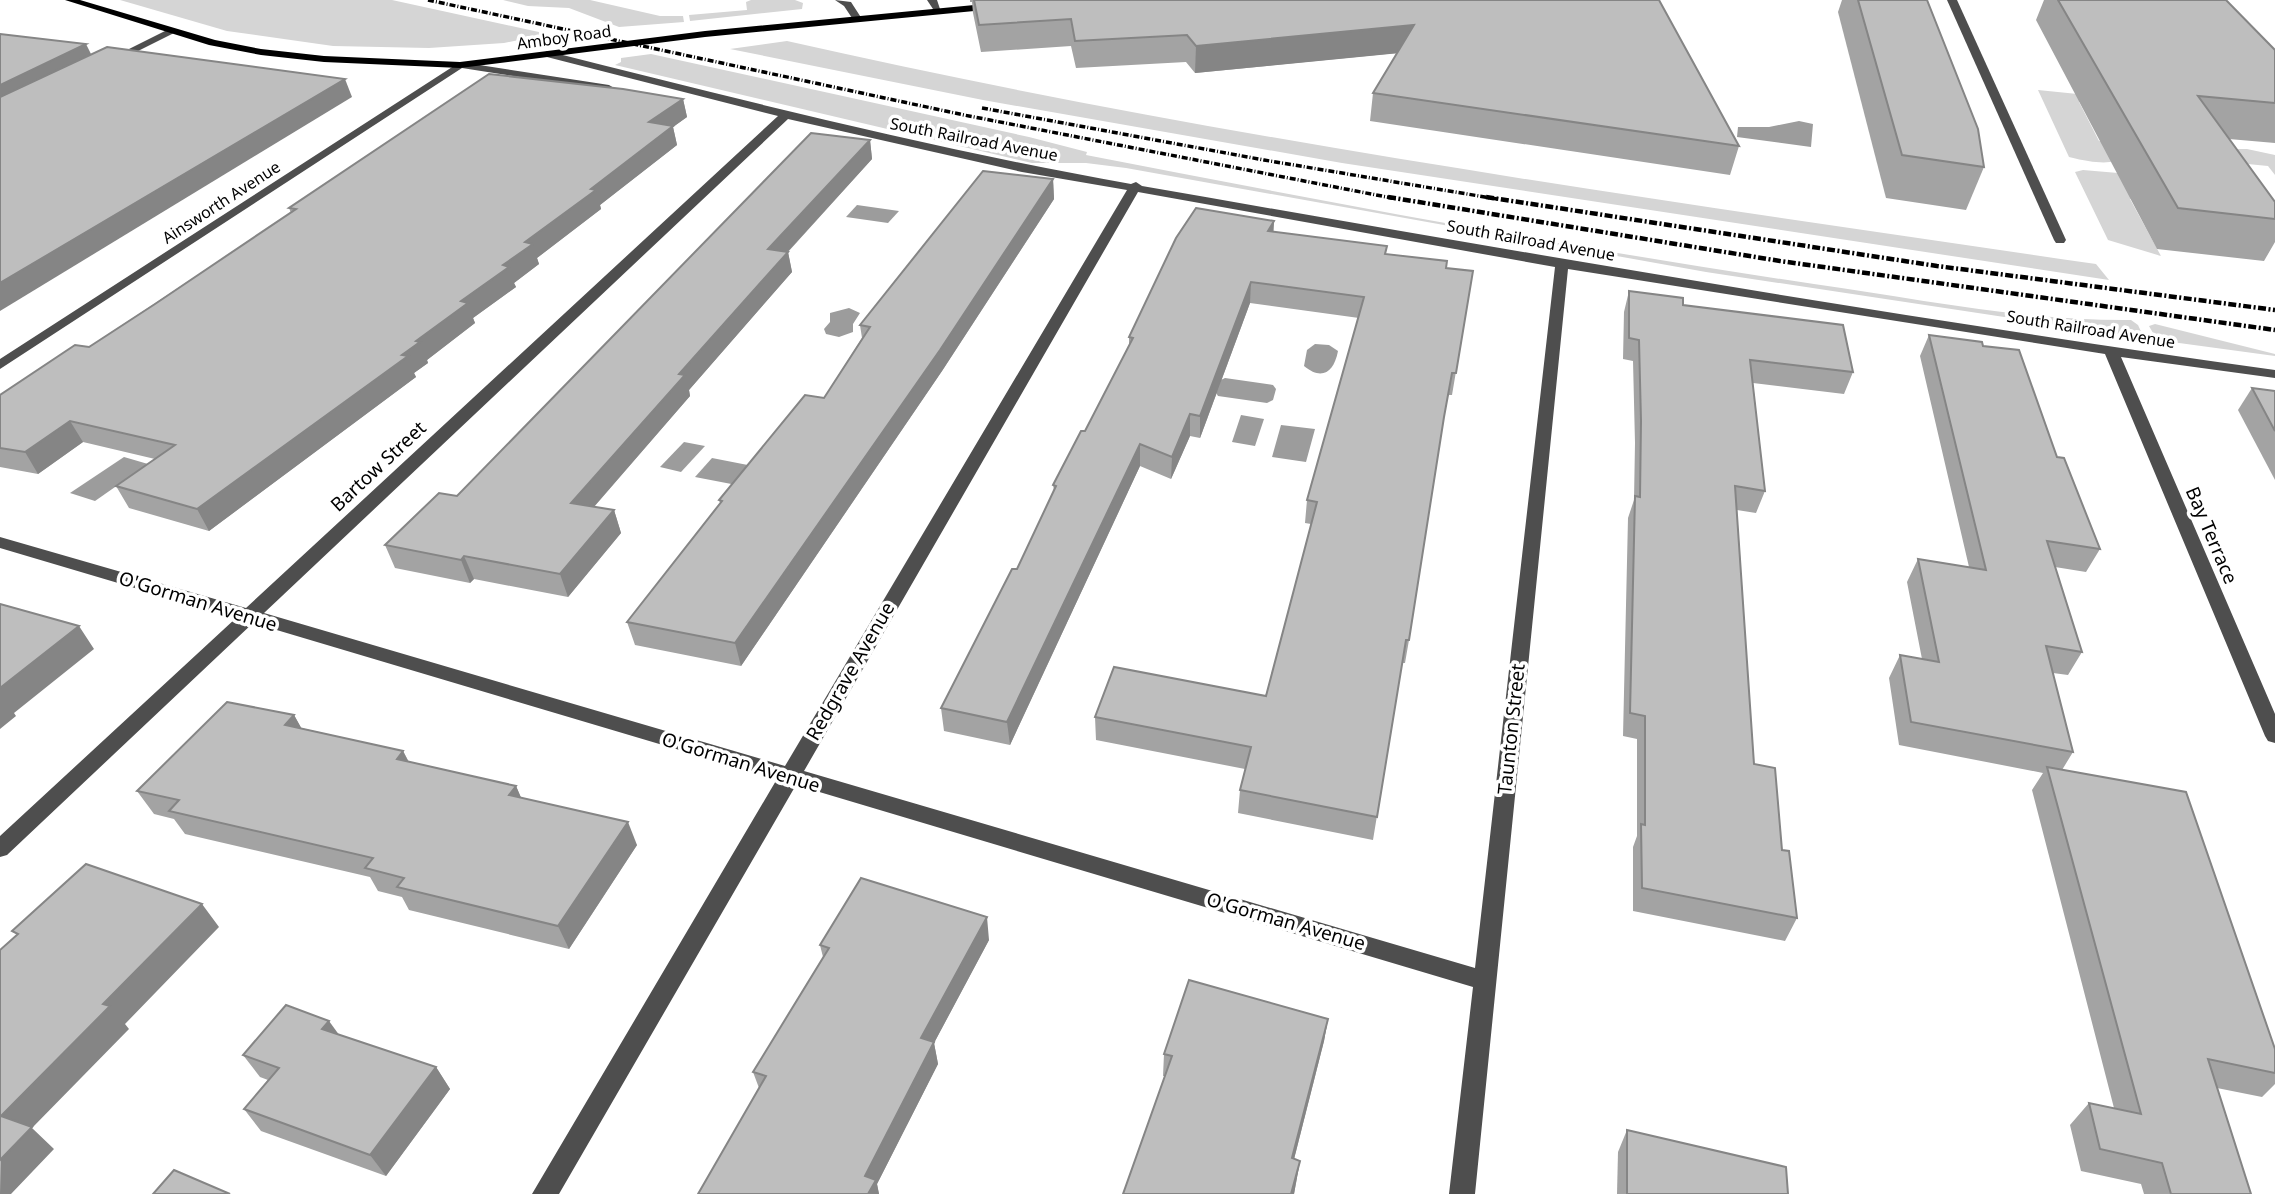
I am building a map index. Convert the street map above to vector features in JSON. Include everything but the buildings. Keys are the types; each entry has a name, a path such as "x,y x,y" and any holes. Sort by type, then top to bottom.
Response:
{"main road":[{"name":"Amboy Road","path":"70,0 213,43 286,55 371,62 460,65 705,34 1003,5"}],"street":[{"path":"840,0 848,4 857,19"},
{"path":"932,0 938,10"},
{"path":"1952,0 2060,240"},
{"path":"104,64 171,31"},
{"name":"South Railroad Avenue","path":"547,54 905,144 1562,264 2111,351 2275,374"},
{"path":"460,65 621,90"},
{"name":"Ainsworth Avenue","path":"0,365 460,65"},
{"name":"South Railroad Avenue","path":"662,96 786,115"},
{"name":"Bartow Street","path":"0,849 786,115"},
{"name":"Redgrave Avenue","path":"545,1194 1136,186"},
{"name":"Taunton Street","path":"1462,1194 1562,264"},
{"name":"Bay Terrace","path":"2111,351 2275,736"},
{"name":"O'Gorman Avenue","path":"0,542 1484,980"}],"shaded area":[{"path":"120,0 392,0 548,34 504,43 429,48 333,46 227,31"},
{"path":"503,0 590,0 660,16 683,16 684,22 619,27 569,8 528,6"},
{"path":"795,0 803,3 802,9 690,21 689,15 747,10 746,2"},
{"path":"787,41 949,76 1275,138 1603,191 2096,264 2109,280 1342,163 983,100 730,49"},
{"path":"651,54 1029,137 1087,152 1086,155 1268,190 1631,255 1932,302 2052,317 2131,320 2138,325 2144,338 1706,272 1126,168 1086,163 1032,163 615,65 621,62 621,58"},
{"path":"2038,90 2275,114 2275,121 2079,102 2099,141 2160,147 2125,159 2096,162 2069,157"},
{"path":"1799,121 1813,124 1811,147 1737,137 1738,127 1769,127"},
{"path":"2223,149 2247,149 2275,155 2275,175 2268,166 2197,159"},
{"path":"2083,170 2118,173 2196,206 2130,199 2161,256 2108,240 2075,172"},
{"path":"857,205 899,211 888,223 846,217"},
{"path":"849,308 860,313 853,324 853,332 839,337 826,334 824,329 830,322 830,313"},
{"path":"2155,324 2275,356 2157,340 2149,326"},
{"path":"1315,344 1329,345 1338,351 1334,364 1326,372 1316,373 1304,366 1307,350"},
{"path":"1225,378 1273,385 1276,389 1273,400 1267,403 1218,396 1215,391 1219,381"},
{"path":"1241,415 1264,419 1255,446 1232,442"},
{"path":"1281,425 1315,429 1306,462 1272,457"},
{"path":"684,442 705,446 681,472 660,467"},
{"path":"124,457 148,464 95,501 70,493"},
{"path":"712,458 763,468 747,487 695,477"}],"railway":[{"path":"428,0 964,115 1397,199"},
{"path":"982,108 1264,160 1497,199"},
{"path":"1388,197 1780,261 2275,330"},
{"path":"1486,197 1937,266 2275,310"}]}
